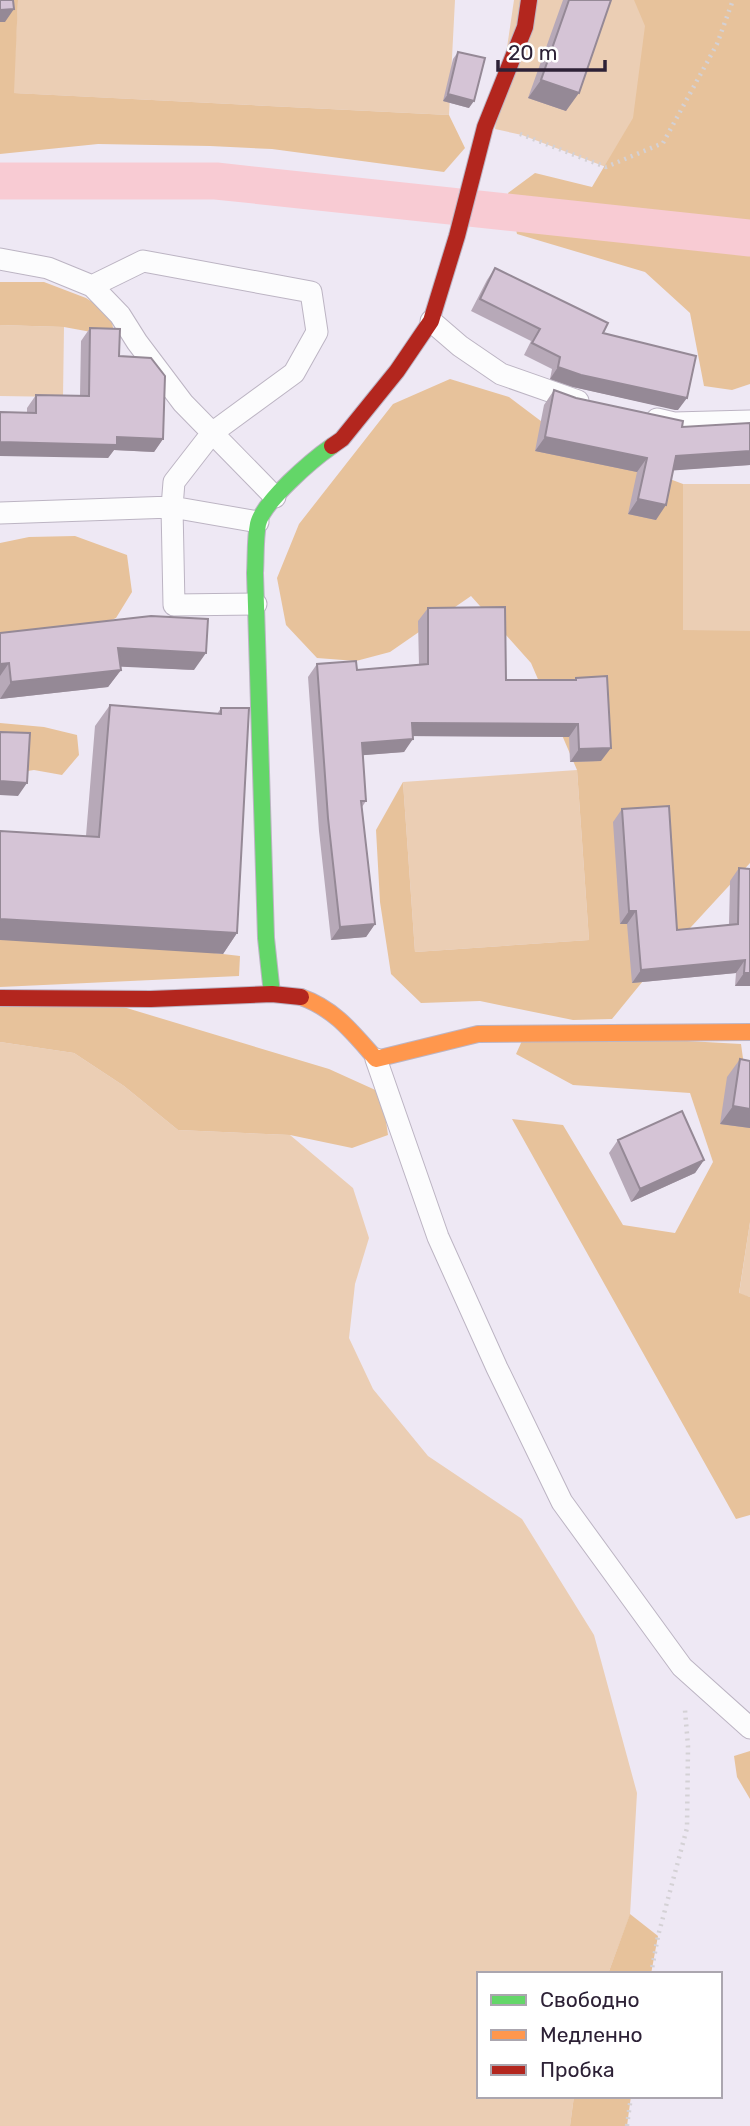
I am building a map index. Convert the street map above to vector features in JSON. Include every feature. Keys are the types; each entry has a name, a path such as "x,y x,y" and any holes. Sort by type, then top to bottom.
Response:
{"street":[{"path":"272,994 266,938 255,573 258,522 275,497 315,458 342,439 397,371 431,321 479,158 485,127 525,27 529,0"},
{"path":"0,998 177,999 272,994 299,996 319,1003 347,1025 376,1059 478,1034 750,1032"}],"lane":[{"path":"0,259 48,268 92,286 120,314 137,342 183,403 275,497"},
{"path":"92,286 143,261 312,292 317,331 294,373 212,433 174,482 174,604 256,604"},
{"path":"431,321 460,346 501,374 569,400 596,405"},
{"path":"635,414 674,423 750,421"},
{"path":"0,513 172,508 258,522"},
{"path":"376,1059 438,1237 562,1502 682,1667 750,1728"}],"path":[{"path":"485,127 522,135 606,167 663,143 717,44 733,0"},
{"path":"651,1972 657,1936 687,1828 688,1746 682,1667"},
{"path":"627,2126 631,2098"}],"shaded area":[{"path":"0,0 18,0 14,93 449,115 465,148 444,172 272,149 210,146 98,144 0,154"},
{"path":"18,0 455,0 449,115 13,93"},
{"path":"514,0 733,0 606,167 522,135 495,129"},
{"path":"634,0 750,0 750,384 732,390 704,386 690,313 645,272 517,234 508,193 535,173 592,187 633,118 645,26"},
{"path":"0,282 44,282 86,298 111,314 113,328 102,334 64,327 0,325"},
{"path":"0,325 64,327 63,397 0,396"},
{"path":"450,379 509,397 566,440 683,484 683,630 750,631 750,863 656,965 612,1019 573,1020 480,1001 421,1003 391,974 380,902 376,830 403,782 415,952 589,940 577,770 531,663 471,596 390,652 356,661 317,658 286,625 277,578 299,524 393,404"},
{"path":"683,484 750,484 750,631 683,631"},
{"path":"75,536 127,555 132,592 116,618 6,668 0,682 0,543 29,537"},
{"path":"0,723 44,727 77,735 79,755 62,775 34,770 0,775"},
{"path":"577,770 589,940 415,952 403,782"},
{"path":"0,928 240,956 239,976 0,987"},
{"path":"0,1003 120,1006 329,1069 382,1093 388,1135 352,1148 290,1135 178,1130 124,1086 74,1053 0,1042"},
{"path":"526,1032 741,1044 750,1109 750,1222 739,1293 750,1297 750,1515 736,1519 512,1119 563,1125 623,1225 675,1233 713,1162 690,1093 573,1085 516,1054"},
{"path":"0,1042 74,1053 124,1086 178,1130 290,1135 353,1188 369,1238 355,1284 349,1338 373,1389 428,1456 522,1519 594,1635 637,1793 630,1915 609,1972 477,1972 477,2098 574,2098 570,2126 0,2126"},
{"path":"750,1222 750,1297 739,1294"},
{"path":"750,1751 750,1799 737,1777 734,1756"},
{"path":"630,1914 658,1936 651,1972 609,1972"},
{"path":"574,2098 631,2098 627,2126 570,2126"}],"building":[{"path":"0,0 13,0 14,9 0,10"},
{"path":"569,0 611,0 579,93 541,80"},
{"path":"458,52 485,58 474,101 448,94"},
{"path":"495,268 608,323 603,333 696,356 687,398 581,375 558,367 560,357 532,343 540,329 480,299"},
{"path":"90,328 120,329 119,356 151,358 165,376 163,439 117,437 117,445 0,442 0,412 36,413 36,395 89,396"},
{"path":"554,390 576,398 683,421 682,427 750,423 750,451 676,456 666,505 638,499 647,458 545,437"},
{"path":"505,607 506,680 576,680 607,676 611,748 579,749 578,724 412,723 413,739 362,743 366,801 361,801 375,924 340,927 328,818 317,664 356,661 357,670 428,664 428,608"},
{"path":"151,616 208,619 206,653 118,648 121,670 11,682 9,663 0,664 0,633"},
{"path":"110,705 221,714 221,708 249,708 237,933 0,919 0,831 99,837"},
{"path":"0,732 30,733 27,783 0,781"},
{"path":"669,806 677,930 738,924 739,868 750,869 750,973 744,973 745,960 641,970 636,911 629,911 622,809"},
{"path":"740,1059 750,1061 750,1109 733,1106"},
{"path":"682,1111 704,1160 640,1189 618,1140"}],"waterway":[{"path":"0,181 216,181 750,238"}],"traffic: fast":[{"path":"272,994 266,938 255,573 257,530 262,515 278,493 332,446"}],"traffic: slow":[{"path":"301,997 334,1015 376,1059 478,1034 750,1032"}],"traffic: jam":[{"path":"332,446 342,439 397,371 431,321 457,236 485,127 525,27 529,0"},
{"path":"0,998 151,999 272,994 301,997"}]}
